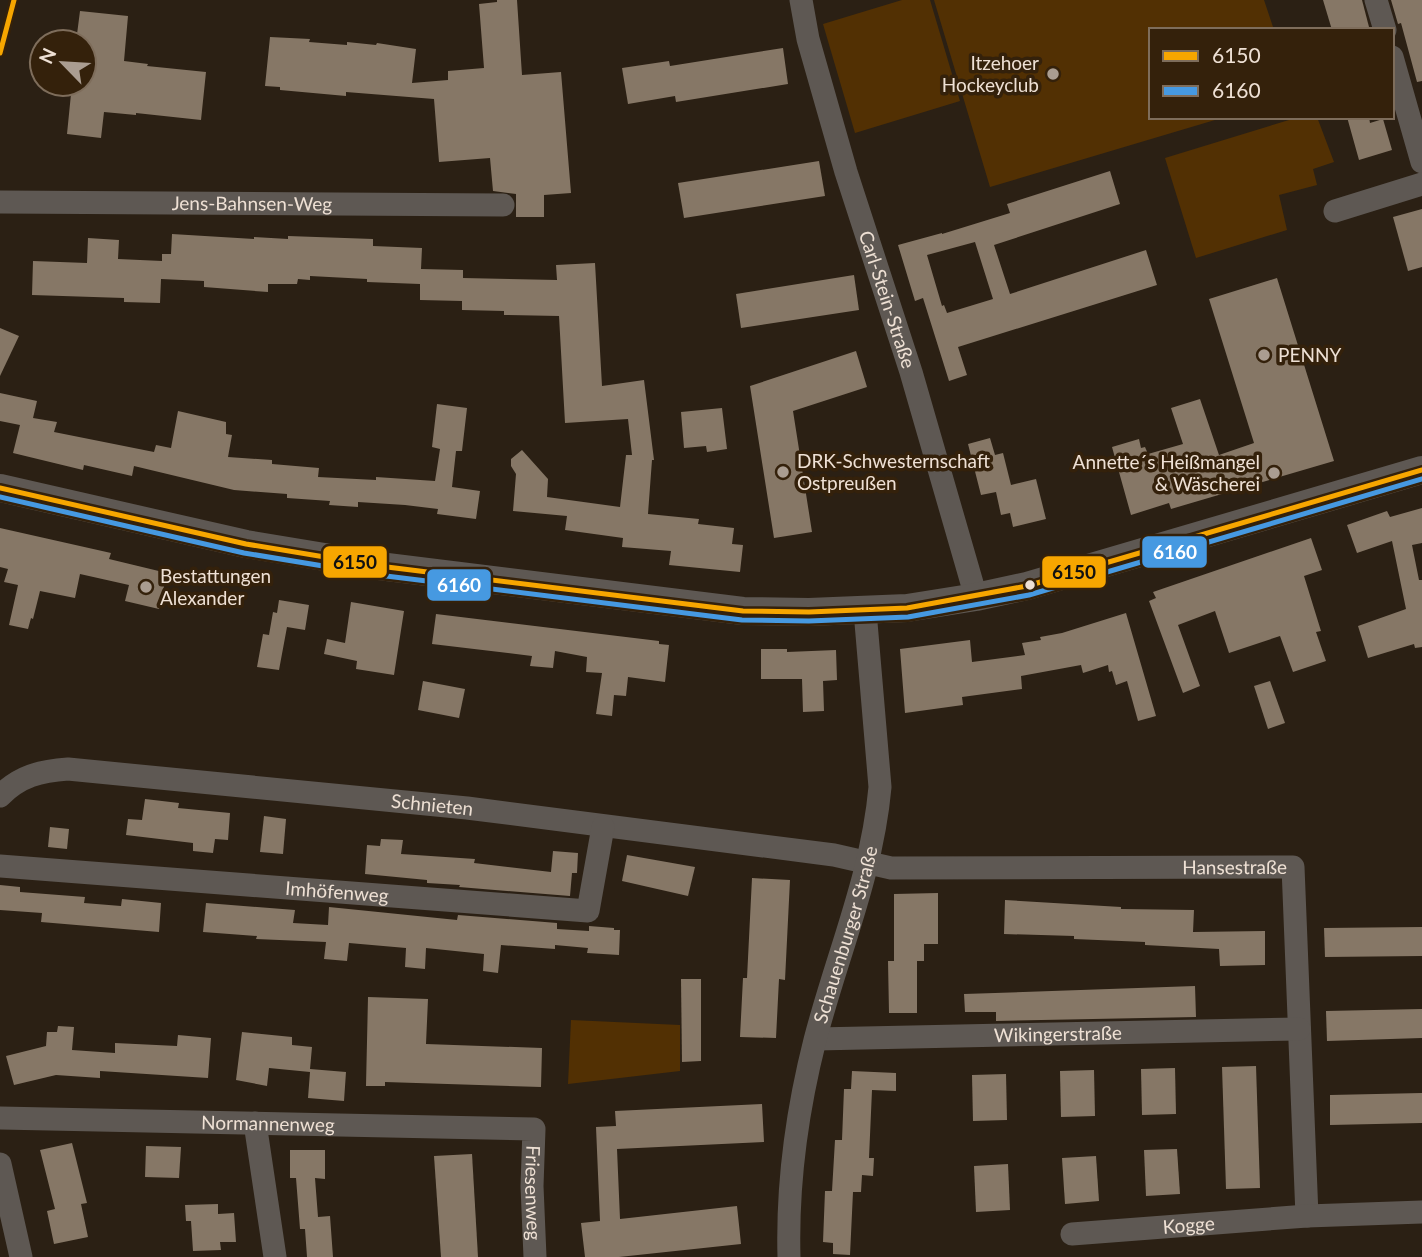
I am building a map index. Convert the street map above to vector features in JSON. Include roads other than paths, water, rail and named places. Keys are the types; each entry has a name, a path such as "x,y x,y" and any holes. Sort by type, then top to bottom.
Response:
{"street":[{"name":"Carl-Stein-Straße","path":"801,0 808,39 846,172 911,372 976,597"},
{"path":"1376,0 1384,28"},
{"path":"1394,64 1422,162"},
{"path":"1335,211 1422,184"},
{"name":"Jens-Bahnsen-Weg","path":"0,202 503,205"},
{"path":"0,488 246,544 379,566 730,610 809,612 907,608 976,597 1059,578 1422,470"},
{"name":"Schauenburger Straße","path":"789,1257 789,1209 799,1115 816,1039 869,863 880,787 866,611"},
{"name":"Schnieten","path":"0,796 13,783 29,775 68,769 467,808 834,855 869,863"},
{"name":"Imhöfenweg","path":"0,866 588,911 603,827"},
{"name":"Hansestraße","path":"869,863 891,868 1293,867 1307,1216"},
{"name":"Wikingerstraße","path":"816,1039 1299,1029"},
{"name":"Normannenweg","path":"0,1118 534,1129"},
{"path":"255,1123 275,1257"},
{"name":"Friesenweg","path":"534,1129 532,1186 535,1257"},
{"path":"0,1164 21,1257"},
{"name":"Kogge","path":"1072,1234 1307,1216 1422,1212"}],"place":[{"name":"Itzehoer Hockeyclub","path":"1053,74"},
{"name":"PENNY","path":"1264,355"},
{"name":"DRK-Schwesternschaft Ostpreußen","path":"783,472"},
{"name":"Annette´s Heißmangel & Wäscherei","path":"1274,473"},
{"name":"Bestattungen Alexander","path":"146,587"}]}
